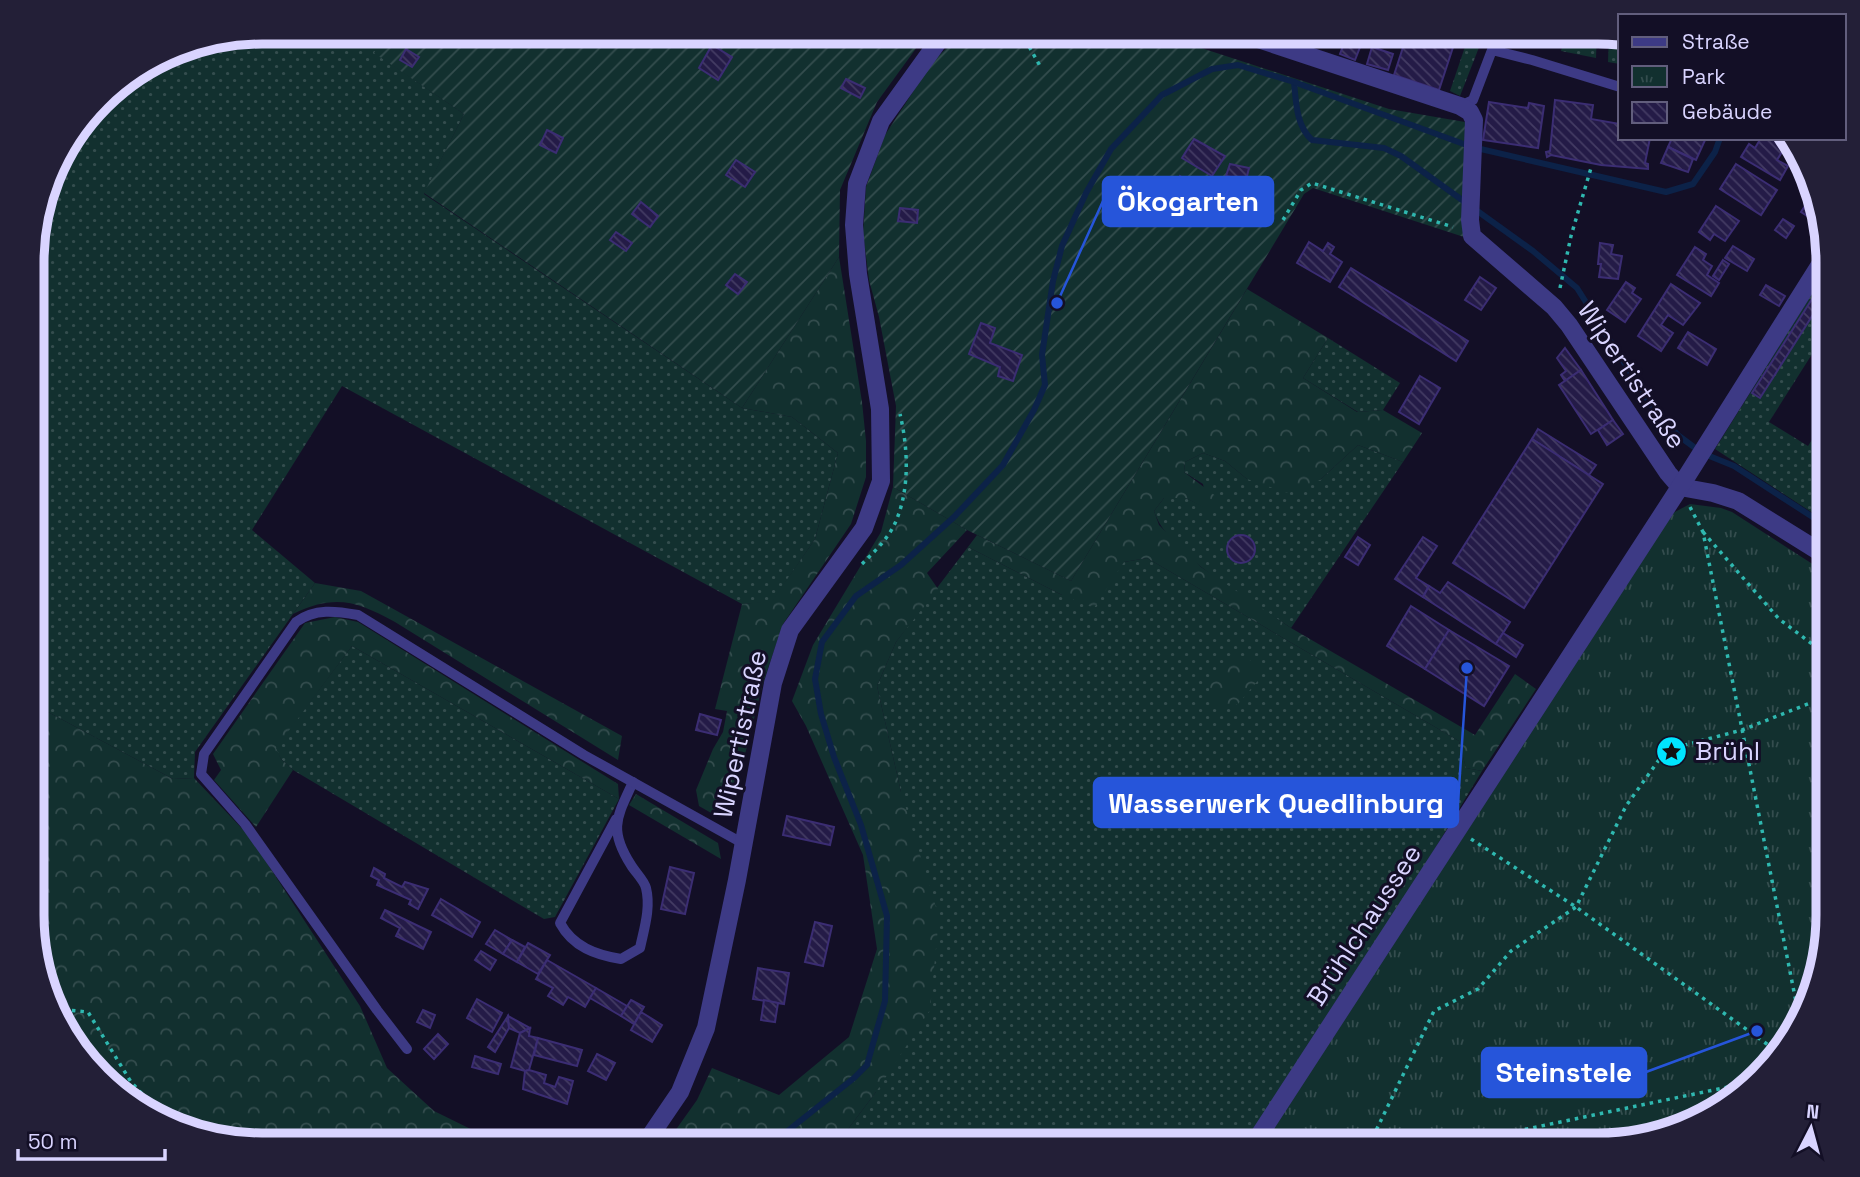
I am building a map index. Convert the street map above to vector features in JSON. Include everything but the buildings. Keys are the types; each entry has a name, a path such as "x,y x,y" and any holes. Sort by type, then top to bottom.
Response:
{"street":[{"name":"Wipertistraße","path":"652,1133 680,1092 706,1028 744,844 773,683 790,631 864,528 881,481 880,409 858,274 854,225 858,184 881,121 936,44"},
{"path":"1273,44 1468,110 1473,117 1474,138 1471,226"},
{"name":"Wipertistraße","path":"1471,226 1472,236 1554,307 1569,325 1679,487"},
{"name":"Brühlchaussee","path":"1261,1133 1816,271"},
{"path":"1679,487 1738,501 1816,550"}],"lane":[{"path":"1461,106 1472,100 1492,50 1618,86"},
{"path":"407,1049 245,824 201,774 204,754 296,622 305,616 335,611 358,615 584,755 744,844"},
{"path":"616,819 618,837 629,863 646,886 648,914 640,948 621,960 597,956 567,936 560,923 633,782"}],"path":[{"path":"1028,44 1040,66"},
{"path":"1562,284 1571,236 1591,168"},
{"path":"1283,220 1301,190 1312,183 1445,226 1471,226"},
{"path":"1679,487 1703,532 1779,619 1816,647"},
{"path":"1685,512 1700,509"},
{"path":"1703,532 1796,1007"},
{"path":"1375,1133 1434,1011 1478,989 1511,951 1576,907 1626,806 1666,750 1742,730 1816,701"},
{"path":"1457,830 1576,907 1770,1047"},
{"path":"66,1011 88,1012 131,1082 149,1102"},
{"path":"1507,1133 1734,1086"}],"green space":[{"path":"247,44 380,44 375,53 464,114 424,194 742,408 792,417 838,453 815,539 772,602 742,604 342,386 252,530 315,583 195,752 194,778 173,779 44,710 44,262 51,205 66,165 89,129 118,98 165,66 192,55"},
{"path":"380,44 919,44 877,102 840,190 839,257 742,408 424,193 464,114 374,53"},
{"path":"951,44 1189,44 1389,109 1465,122 1464,237 1313,188 1304,194 1071,581 967,530 893,487 896,406 869,280 863,233 866,187 885,135 933,61"},
{"path":"1393,44 1410,44 1408,49"},
{"path":"1466,44 1480,44 1460,96 1450,91"},
{"path":"1535,44 1552,44 1551,48"},
{"path":"1563,44 1597,44 1596,58 1561,51"},
{"path":"1609,45 1618,45 1618,64 1608,62"},
{"path":"839,257 862,402 866,477 851,524 783,624 763,683 731,810 720,818 699,806 696,790 723,732 727,711 715,709 742,604 772,601 815,539 838,453 792,417 742,408"},
{"path":"1816,287 1816,348 1769,422 1808,446 1816,434 1816,515 1715,449"},
{"path":"1247,289 1328,338 1303,378 1357,412 1383,410 1422,433 1403,462 1358,445 1320,480 1287,493 1247,479 1225,461 1203,453 1185,462 1184,472 1217,497 1218,506 1208,510 1186,498 1164,498 1154,511 1159,525 1201,567 1291,628 1475,735 1515,674 1536,689 1482,771 1466,768 1459,741 1147,558 1124,562 1094,608 1062,595 968,547 977,535 1071,581"},
{"path":"1328,338 1400,383 1383,410 1358,412 1303,378"},
{"path":"1358,445 1403,462 1291,628 1193,561 1162,528 1154,511 1164,498 1186,498 1208,509 1203,484 1184,472 1185,462 1203,453 1225,461 1247,479 1320,480"},
{"path":"893,487 967,530 927,573 938,589 896,642 877,686 901,792 939,917 930,1010 876,1092 845,1133 674,1133 697,1100 712,1068 779,1095 849,1037 877,949 863,855 806,726 792,701 813,645 881,532"},
{"name":"Brühl","path":"1690,504 1721,508 1732,512 1816,566 1816,930 1805,985 1780,1036 1762,1059 1731,1088 1682,1117 1641,1129 1613,1133 1270,1133 1671,514"},
{"path":"968,547 1062,595 1124,562 1147,558 1459,741 1466,768 1482,771 1414,883 1252,1133 845,1133 876,1092 901,792 877,686 896,642"},
{"path":"315,583 361,591 622,736 618,760 395,622 369,609 333,602 293,614"},
{"path":"335,617 358,622 618,784 619,799 352,646 276,748 281,759 293,770 256,827 214,780 221,770 213,754 305,623"},
{"path":"352,646 619,799 555,917 544,919 293,770 281,759 275,748"},
{"path":"1237,656 1259,663 1261,677 1238,704 1227,709 1213,704 1210,680 1222,665"},
{"path":"44,710 173,779 194,778 250,837 360,1006 387,1068 434,1111 479,1133 233,1131 178,1117 153,1104 118,1079 98,1059 73,1024 60,999 48,958 44,915"},
{"path":"636,794 718,843 721,859 629,805"}],"waterway":[{"path":"785,1133 867,1065 885,1001 887,916 861,825 834,757 821,714 815,679 822,642 856,596 901,565 954,517 1003,465 1045,385 1042,355 1053,281 1062,246 1086,193 1111,149 1162,95 1212,69 1238,65 1294,82 1472,147 1666,192 1693,184 1715,152 1719,140"},
{"path":"1294,82 1300,121 1312,140 1384,148 1401,156 1533,251 1577,288 1654,410 1679,436 1702,453 1734,466 1816,519"}],"place":[{"name":"Ökogarten","path":"1057,303"},
{"name":"Wasserwerk Quedlinburg","path":"1467,668"},
{"name":"Brühl","path":"1672,751"},
{"name":"Steinstele","path":"1757,1031"}]}
